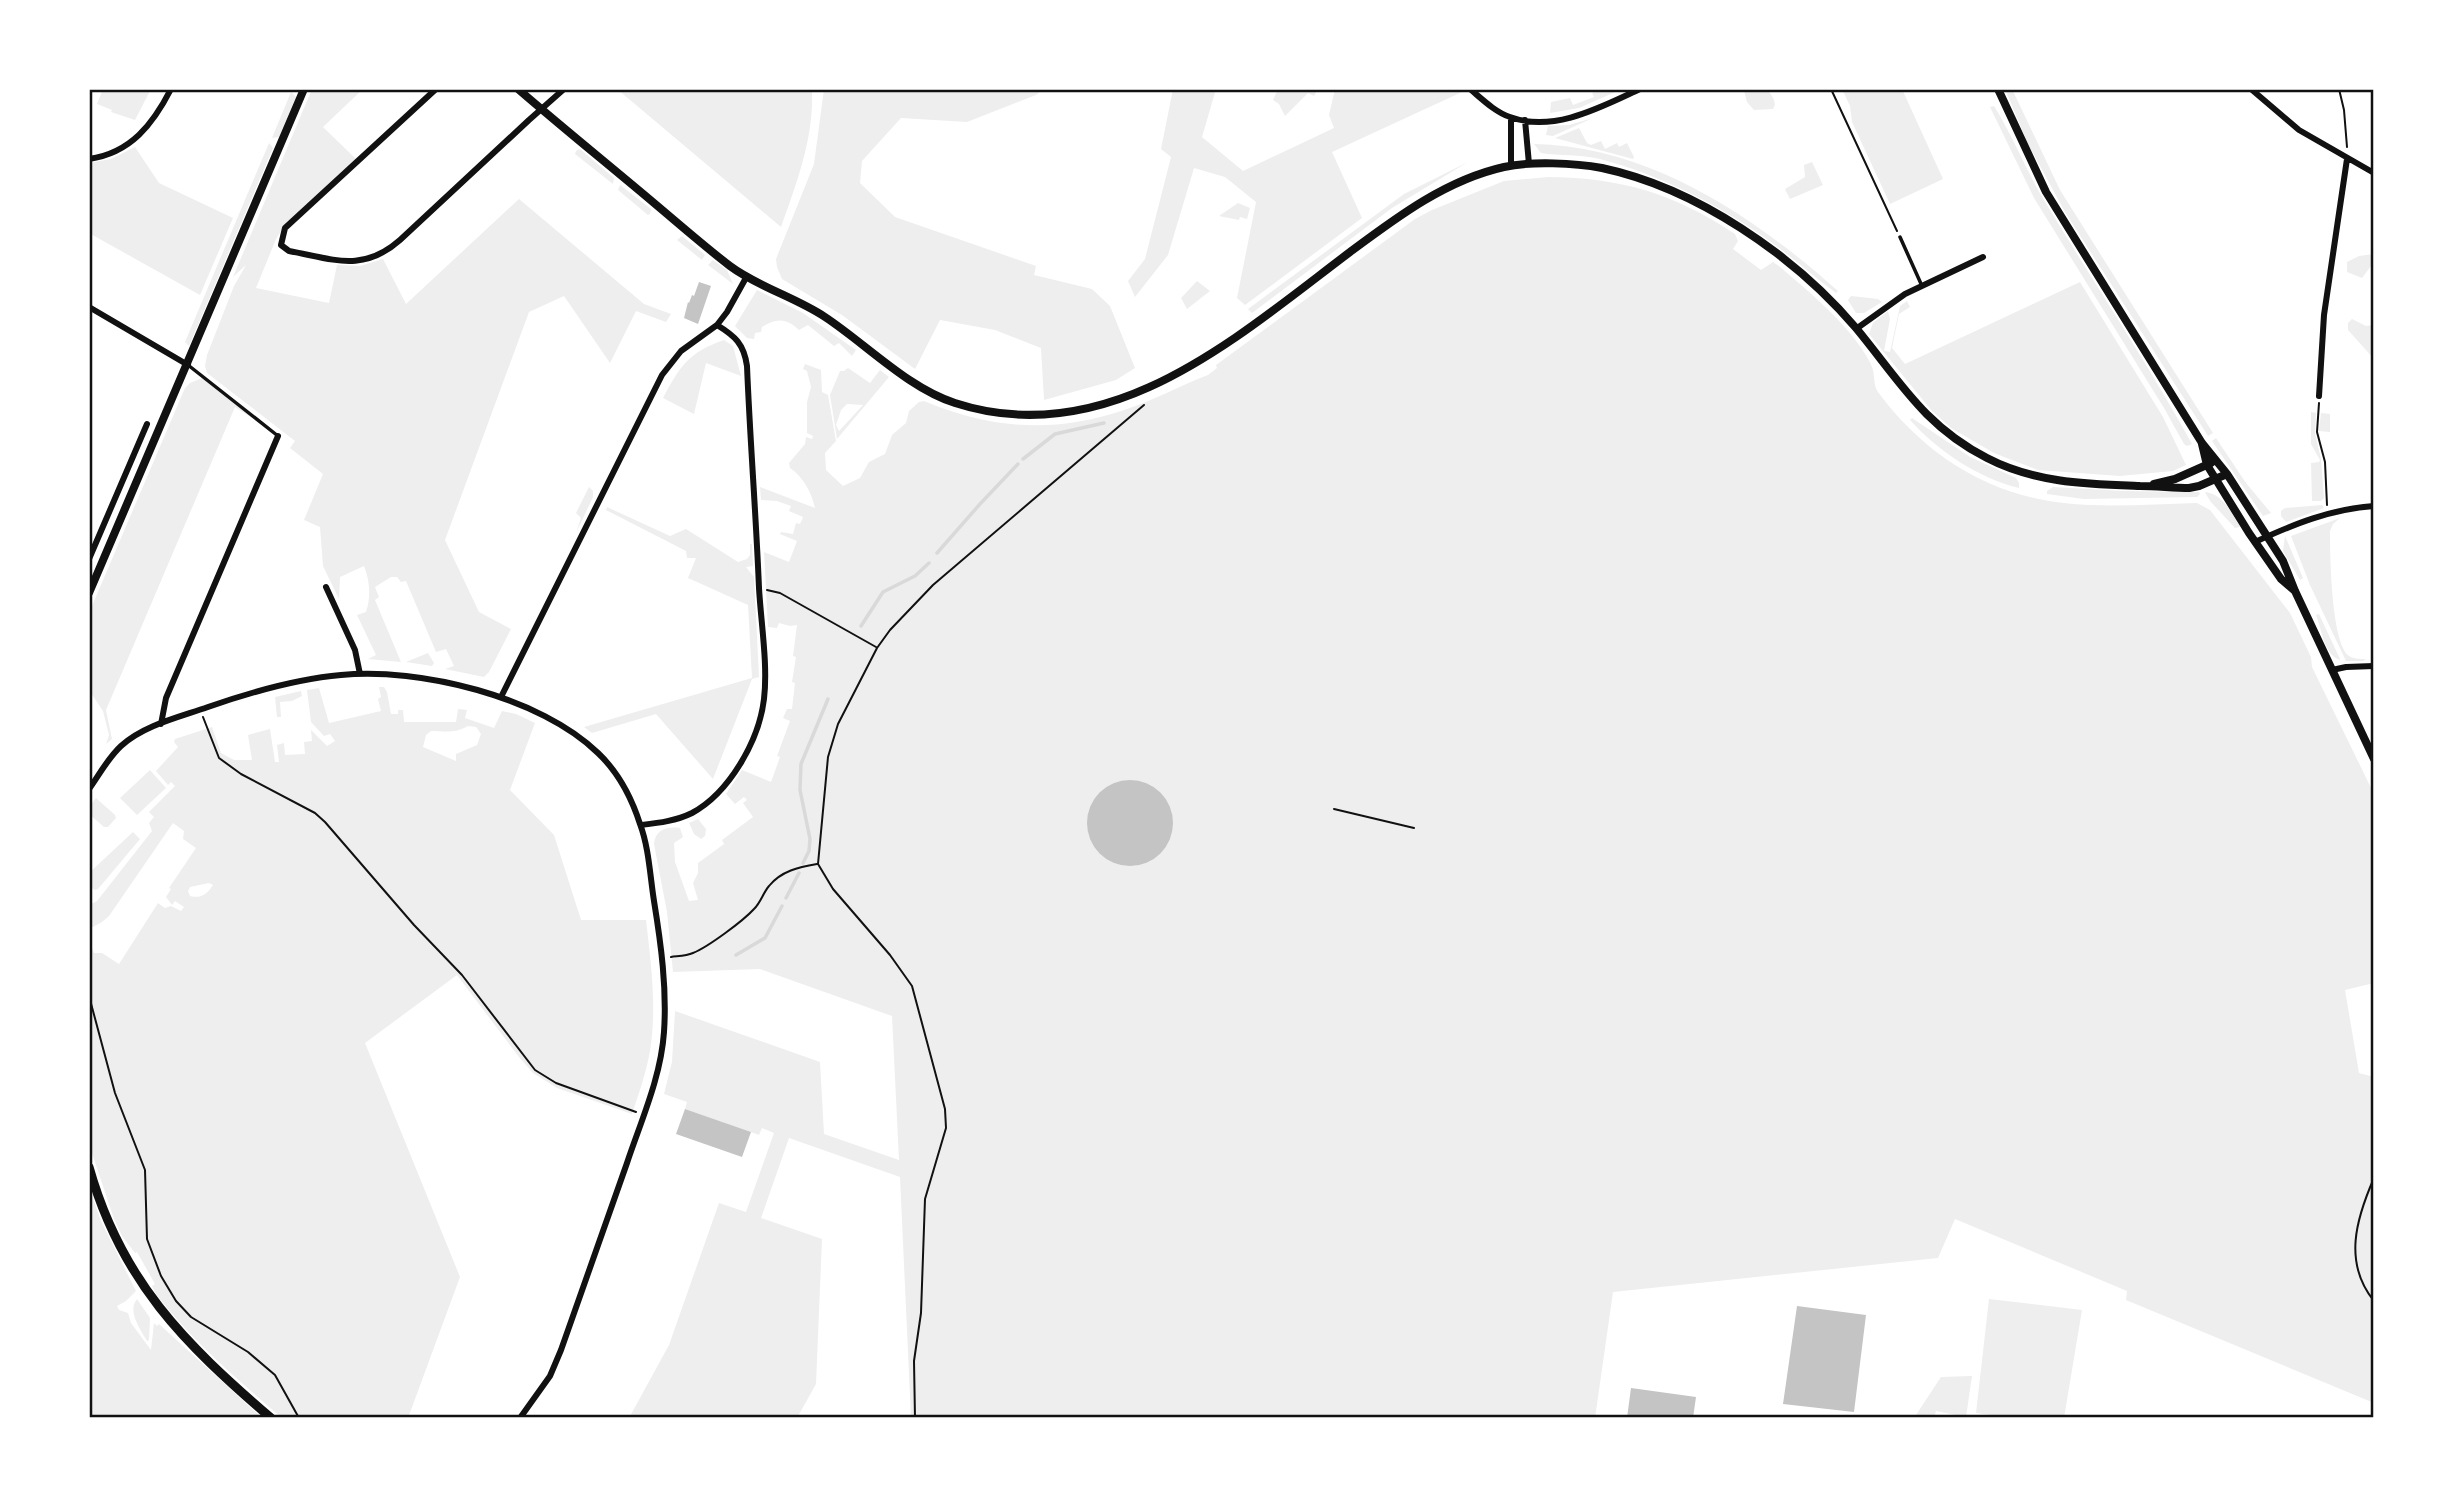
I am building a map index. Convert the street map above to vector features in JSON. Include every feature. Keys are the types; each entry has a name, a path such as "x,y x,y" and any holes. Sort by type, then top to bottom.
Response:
{"main road":[{"path":"89,1167 113,1231 155,1304 190,1345 271,1418"}],"street":[{"path":"89,159 109,154 135,139 151,125 171,89"},
{"path":"89,593 304,89"},
{"path":"436,89 285,228 281,245 289,251 349,262 374,258 394,246 564,89"},
{"path":"518,89 733,268 826,317 918,385 941,398 991,412 1056,414 1094,407 1162,383 1223,346 1407,211 1453,186 1511,166 1529,164 1596,167 1648,182 1699,204 1785,260 1829,299 1919,408 1952,437 1987,458 2010,469 2038,477 2092,485 2189,488 2227,474"},
{"path":"1470,89 1511,118 1552,121 1578,116 1640,89"},
{"path":"1998,89 2046,192 2202,443 2217,460 2269,536 2291,577 2295,591 2374,760"},
{"path":"2250,89 2299,130 2374,173"},
{"path":"1511,118 1511,166"},
{"path":"1525,120 1529,164"},
{"path":"2319,396 2324,315 2347,159"},
{"path":"1856,329 1896,299 1983,257"},
{"path":"501,697 662,375 681,351 717,325 747,276"},
{"path":"89,307 188,365"},
{"path":"641,825 677,819 710,801 724,786 745,753 758,724 764,699 759,557 747,366 737,339 717,325"},
{"path":"89,559 148,424"},
{"path":"161,723 166,698 278,436"},
{"path":"2202,443 2207,465 2215,479 2281,579 2295,591"},
{"path":"2144,486 2175,479 2217,460"},
{"path":"2255,542 2327,513 2374,506"},
{"path":"100,534 114,539"},
{"path":"326,587 355,650 360,674"},
{"path":"2332,670 2374,666"},
{"path":"89,789 122,745 161,723 282,684 360,674 422,677 464,685 501,697 559,724 601,755 624,787 641,825 659,929 664,976 661,1055 640,1124 561,1350 550,1376 520,1418"}],"lane":[{"path":"1900,237 1922,286"},
{"path":"188,365 278,436"}],"path":[{"path":"1831,89 1900,237"},
{"path":"2339,89 2344,110 2347,159"},
{"path":"2319,396 2317,432 2325,462 2327,513"},
{"path":"915,1418 914,1361 921,1313 925,1199 946,1128 945,1109 912,986 890,955 833,889 818,864 832,739 877,648 890,630 933,585 1144,405"},
{"path":"765,590 780,593 877,648"},
{"path":"206,727 219,758 241,774 315,813 325,822 462,975 535,1070 556,1083 635,1112"},
{"path":"1334,809 1414,828"},
{"path":"670,957 691,954 750,914 758,906 768,887 779,877 802,866 818,864"},
{"path":"89,996 115,1093 145,1170 147,1239 161,1276 176,1301 191,1317 248,1352 275,1375 299,1418"},
{"path":"2374,1178 2361,1211 2354,1243 2359,1276 2374,1301"}],"shaded area":[{"path":"103,89 151,89 135,120 97,104"},
{"path":"312,89 363,89 323,127 356,159 285,225 276,239 256,288 329,303 337,265 360,266 383,259 406,304 519,199 644,304 671,314 666,322 636,311 610,363 564,296 529,312 445,540 479,612 511,629 484,677 445,669 454,666 446,649 436,652 406,581 401,582 397,577 391,577 375,587 379,597 375,600 401,662 368,659 376,655 357,615 366,612 369,601 369,583 364,566 340,577 339,599 323,566 320,527 304,520 323,474 290,448 295,441 207,373 207,355 234,286 246,265 233,277"},
{"path":"617,89 812,89 807,142 781,227"},
{"path":"824,89 1044,89 1036,95 967,122 901,118 862,161 860,183 895,217 1036,266 1034,275 1092,289 1110,306 1135,368 1116,380 1044,400 1041,348 995,330 940,320 915,369 842,315 782,279 776,259 814,164"},
{"path":"1173,89 1216,89 1202,137 1243,171 1334,128 1329,115 1335,89 1458,89 1462,92 1332,152 1362,218 1245,305 1237,298 1256,202 1225,177 1194,168 1168,255 1135,297 1128,281 1145,259 1171,157 1161,149"},
{"path":"1278,89 1318,89 1314,96 1308,93 1285,116 1279,104 1273,100"},
{"path":"1601,89 1622,89 1579,108 1550,113 1551,102 1570,98 1573,105 1594,97 1592,93"},
{"path":"1767,89 1774,101 1773,109 1754,110 1747,102 1744,91"},
{"path":"1842,89 1902,89 1943,179 1890,204 1852,122 1850,106"},
{"path":"2005,89 2012,89 2060,190 2213,433 2208,436 2065,212 2028,144"},
{"path":"291,92 296,97 279,137 272,138"},
{"path":"1994,106 2040,193 2192,444 2184,444 2034,198 1990,107"},
{"path":"1593,118 1553,136 1546,135 1548,126 1569,125"},
{"path":"1579,128 1587,143 1591,145 1601,141 1605,149 1617,143 1619,147 1627,143 1633,159 1555,138"},
{"path":"269,143 273,148 189,346 185,342"},
{"path":"1534,144 1577,148 1619,157 1698,190 1772,237 1838,291 1836,293 1749,227 1688,192 1645,173 1600,159 1541,153"},
{"path":"135,147 159,183 233,218 200,295 89,233 89,163 111,159"},
{"path":"580,149 614,178 613,184 575,154"},
{"path":"1468,162 1392,208 1252,313 1248,309 1404,194"},
{"path":"1812,162 1823,185 1790,199 1785,189 1805,177 1804,165"},
{"path":"1548,177 1600,181 1646,190 1690,208 1735,234 1738,241 1733,249 1761,270 1773,262 1779,266 1844,326 1870,362 1878,392 1915,434 1936,452 1983,480 2009,491 2064,503 2197,503 2210,510 2290,613 2311,657 2312,667 2374,794 2374,983 2345,990 2359,1073 2374,1077 2374,1403 2126,1300 2127,1291 1955,1219 1938,1258 1613,1292 1595,1418 911,1418 900,1177 789,1138 761,1218 822,1239 816,1384 797,1418 629,1418 669,1345 719,1203 746,1212 774,1133 762,1128 759,1135 685,1109 687,1102 664,1094 672,1062 675,1011 820,1062 824,1134 899,1160 892,1016 760,969 673,972 667,912 654,844 662,830 680,828 683,837 674,843 675,862 689,901 698,900 693,883 698,873 698,863 724,844 722,840 753,817 743,803 747,800 744,797 735,804 726,794 742,770 771,782 780,757 777,756 790,721 783,718 787,709 792,709 796,657 793,656 797,625 779,623 777,628 768,627 764,552 789,562 797,541 780,534 793,534 796,523 800,524 803,517 789,511 791,506 777,501 761,500 760,487 815,508 806,485 790,468 789,463 805,444 806,437 812,439 813,436 807,433 807,402 811,387 807,371 803,369 805,364 821,370 822,392 828,395 836,441 825,453 826,470 843,486 860,478 869,462 885,454 892,435 906,423 909,411 919,402 924,401 974,418 1023,425 1072,423 1135,406 1208,375 1217,368 1216,365 1415,219 1504,181"},
{"path":"620,185 651,209 650,214 618,190"},
{"path":"1238,203 1250,208 1247,219 1219,216"},
{"path":"682,236 705,255 702,260 677,240"},
{"path":"2374,254 2374,262 2362,278 2347,272 2347,262 2359,256"},
{"path":"713,260 727,270 733,284 708,265"},
{"path":"1197,281 1210,291 1187,309 1181,298"},
{"path":"2080,282 2163,417 2186,465 2173,471 2120,476 2038,470 1994,453 1951,428 1932,411 1869,334 1873,323 1888,311 1890,319 1884,351 1890,352 1900,306 1907,301 1910,307 1899,314 1892,348 1905,364"},
{"path":"757,290 803,313 856,350 852,356 839,343 834,346 808,325 799,330 790,323 781,321 762,327 761,332 755,333 754,339 747,338 735,326"},
{"path":"1851,296 1878,299 1882,302 1864,313 1856,313 1848,300"},
{"path":"2352,319 2366,326 2374,325 2374,359 2348,330 2348,323"},
{"path":"724,340 733,346 741,376 706,363 694,414 663,398 675,377 694,355"},
{"path":"848,368 870,383 880,370 889,377 837,439 830,395 840,371","holes":["847,404 863,405 839,431 836,425 841,410"]},
{"path":"202,378 258,422 235,407 106,710 112,739 106,744 109,735 103,711 89,690 89,613 185,388"},
{"path":"2311,412 2316,413 2315,433 2321,459 2324,498 2321,501 2312,501 2311,463 2320,460 2311,444"},
{"path":"2321,413 2330,414 2330,432 2319,431"},
{"path":"1912,418 1970,457 2016,478 2019,488 1989,478 1946,453 1910,420"},
{"path":"2216,438 2246,483 2271,513 2263,516 2212,441"},
{"path":"589,487 593,491 593,497 576,533 581,518 576,513"},
{"path":"2053,487 2200,494 2197,497 2084,499 2047,494"},
{"path":"2205,492 2222,500 2240,527 2235,528"},
{"path":"2322,505 2324,508 2286,522 2281,516 2281,511 2285,508"},
{"path":"607,507 670,536 686,529 738,562 747,559 752,544 753,566 746,567 754,577 759,677 752,679 713,779 656,714 592,733 584,727 752,678 748,605 688,578 696,558 687,558 686,551 606,510"},
{"path":"2340,518 2330,531 2335,617 2343,648 2351,657 2366,659 2363,661 2346,661 2310,585 2291,536"},
{"path":"2285,536 2303,578 2300,580 2283,551"},
{"path":"2319,614 2340,660 2327,648 2316,615"},
{"path":"428,653 434,663 432,666 406,662"},
{"path":"379,687 384,687 391,714 398,714 398,710 403,710 404,722 456,722 458,709 467,710 465,718 494,728 502,711 535,723 510,790 554,835 581,920 646,920 653,1002 650,1051 632,1114 557,1088 533,1073 457,975 365,1043 460,1277 408,1418 282,1418 200,1344 156,1294 152,1286 155,1284 137,1252 135,1253 122,1236 114,1219 89,1144 89,940 94,953 102,953 119,964 158,903 165,908 171,906 181,911 184,907 175,901 172,905 166,897 171,889 169,888 196,848 183,839 184,831 173,823 109,916 89,929 89,905 97,901 152,831 149,823 154,817 149,812 175,786 171,782 168,785 156,771 178,747 175,739 212,727 221,753 234,760 252,760 248,735 270,729 275,762 279,762 277,745 284,743 285,755 305,754 304,742 312,741 311,730 327,746 335,741 330,734 324,736 311,722 307,690 319,688 329,723 381,711 378,699 381,697","holes":["468,726 476,727 481,734 477,745 456,754 456,761 423,747 426,735 431,731 454,731","209,883 213,885 206,893 197,897 190,896 190,887"]},
{"path":"301,691 302,696 292,701 280,702 281,717 277,717 275,697"},
{"path":"150,770 166,788 137,815 120,798"},
{"path":"96,798 115,815 116,818 108,827 104,827 89,814 89,807"},
{"path":"698,819 706,829 705,836 701,839 694,834 689,823"},
{"path":"133,832 140,839 98,889 90,887 89,873"},
{"path":"89,1187 101,1221 136,1291 117,1306 119,1310 128,1313 131,1323 151,1350 154,1323 157,1326 159,1324 262,1418 89,1418"},
{"path":"137,1299 150,1318 147,1341 134,1314"},
{"path":"1989,1299 2082,1310 2064,1418 2014,1418 1976,1413"},
{"path":"1972,1376 1966,1417 1936,1411 1934,1418 1914,1418 1941,1377"}],"building":[{"path":"699,282 711,286 698,324 684,318 688,302 692,295 694,296"},
{"path":"1130,780 1154,787 1166,799 1173,823 1166,847 1154,859 1130,866 1106,859 1094,847 1087,823 1094,799 1106,787"},
{"path":"685,1109 751,1132 742,1157 676,1134"},
{"path":"1797,1306 1866,1315 1854,1412 1783,1404"},
{"path":"1631,1388 1696,1397 1693,1418 1627,1418"}],"waterway":[{"path":"1023,459 1055,434 1104,423"},
{"path":"937,553 1018,464"},
{"path":"861,626 883,592 915,576 929,563"},
{"path":"803,863 809,851 810,839 800,790 801,764 828,699"},
{"path":"786,898 799,873"},
{"path":"736,955 765,938 782,906"}]}
